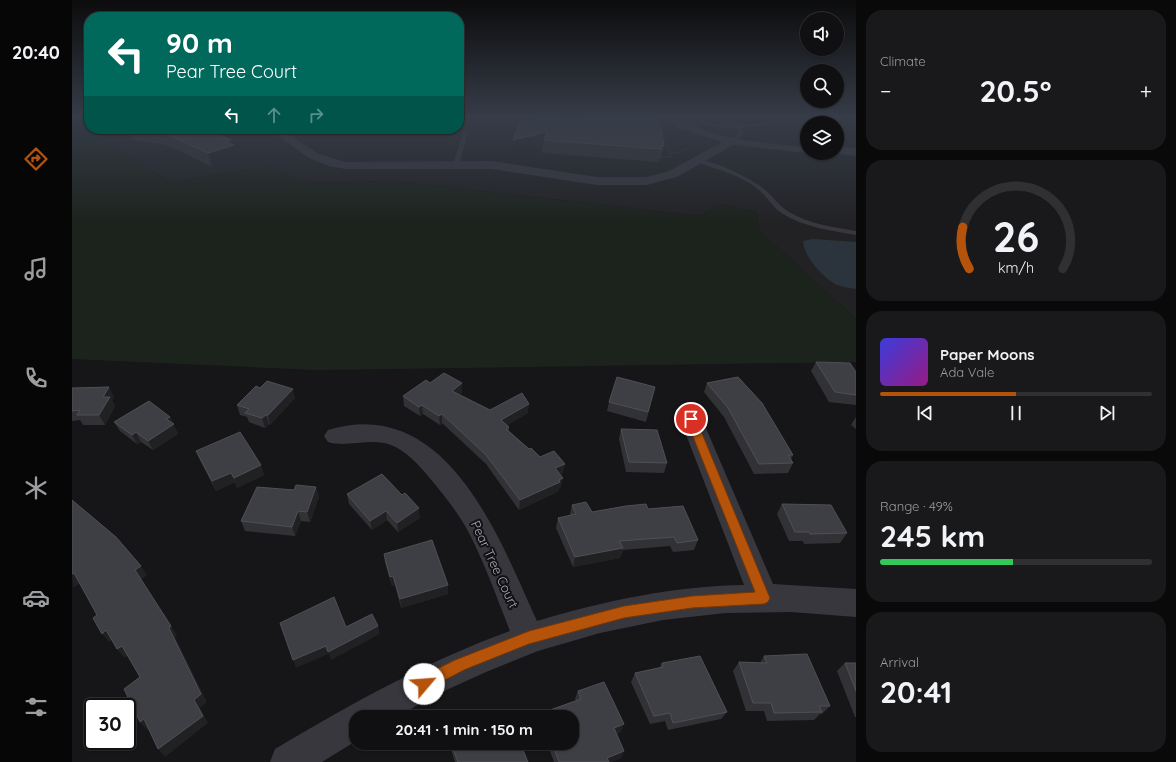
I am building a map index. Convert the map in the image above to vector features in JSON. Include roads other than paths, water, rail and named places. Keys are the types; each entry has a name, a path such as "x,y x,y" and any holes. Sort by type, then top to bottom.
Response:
{"street":[{"path":"305,153 312,157 338,165 359,167 456,165 502,166 596,181 630,182 666,177 712,153"},
{"path":"691,419 764,598"},
{"name":"Pear Tree Court","path":"336,436 360,433 379,434 397,438 412,446 429,461 457,492 480,527 529,638"},
{"path":"375,710 460,665 529,638 624,612 692,602 764,598 856,603"},
{"path":"288,762 349,725"}],"lane":[{"path":"456,165 459,153"},
{"path":"697,161 731,172 753,183 784,212 794,217 822,227 856,233"}]}
